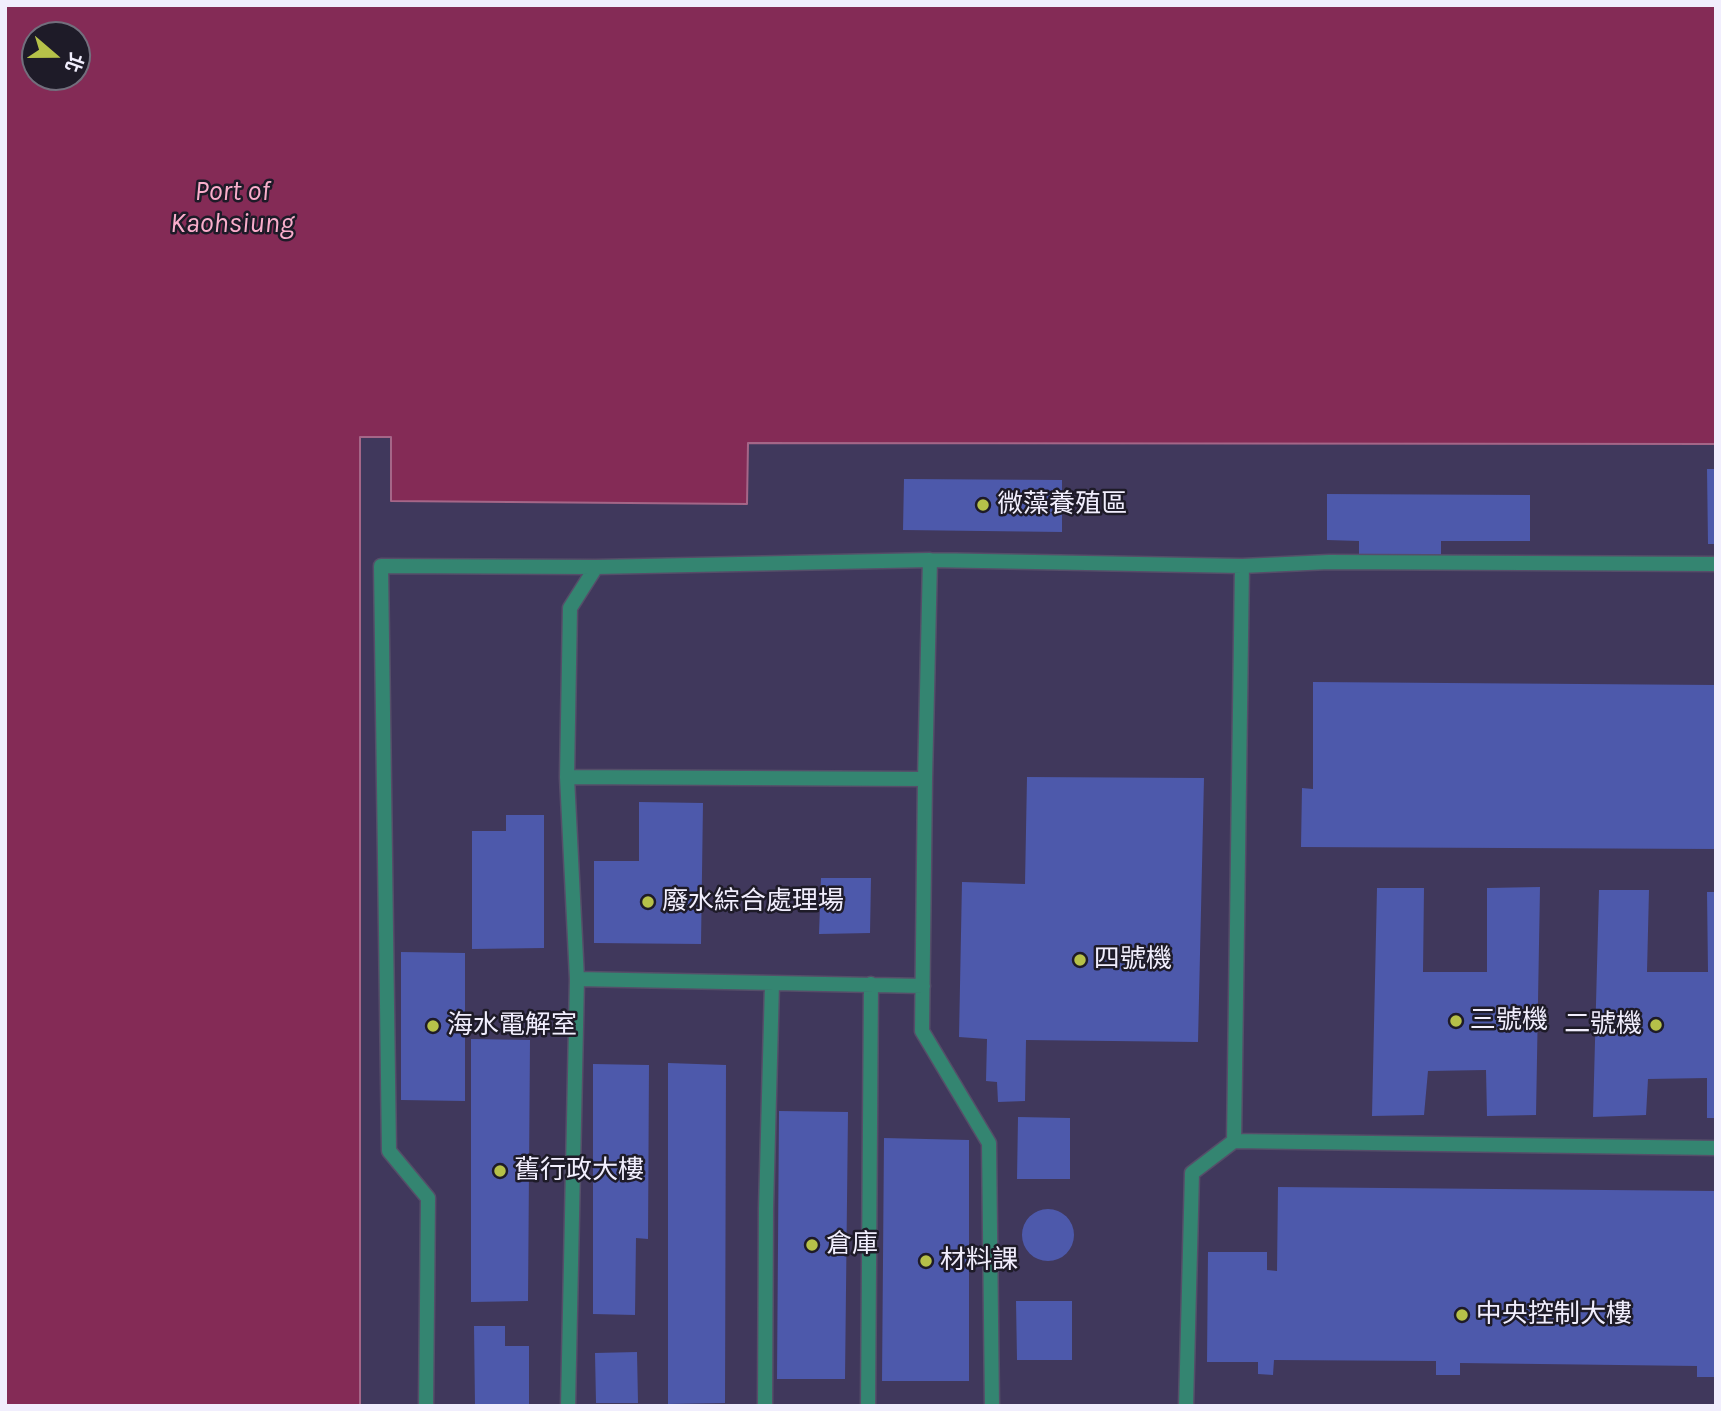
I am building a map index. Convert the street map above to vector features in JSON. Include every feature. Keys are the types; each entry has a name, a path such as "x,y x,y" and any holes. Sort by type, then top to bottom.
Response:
{"lane":[{"path":"930,560 922,1031 989,1143 992,1406"},
{"path":"426,1406 428,1198 389,1152 381,566 596,567 930,560 1242,566 1329,562 1716,564"},
{"path":"1234,1140 1242,566"},
{"path":"568,1406 577,979 567,777 570,608 596,567"},
{"path":"567,777 925,779"},
{"path":"577,979 923,986"},
{"path":"765,1406 766,1208 772,984"},
{"path":"868,1406 871,984"},
{"path":"1186,1406 1192,1174 1234,1140 1716,1148"}],"shaded area":[{"path":"360,437 391,437 392,467 747,466 747,443 1716,444 1716,1406 360,1406"}],"water":[{"name":"Port of Kaohsiung","path":"5,5 1716,5 1716,444 748,443 747,504 391,501 391,437 360,437 360,1406 5,1406"}],"building":[{"path":"1707,469 1716,469 1716,544 1708,544"},
{"name":"微藻養殖區","path":"904,479 1062,480 1062,532 903,530"},
{"path":"1327,494 1530,495 1530,541 1441,541 1441,557 1359,556 1359,541 1327,540"},
{"path":"1313,682 1716,685 1716,849 1301,847 1302,788 1313,789"},
{"name":"四號機","path":"1027,777 1204,778 1198,1042 1026,1040 1025,1101 998,1102 997,1082 986,1081 987,1039 959,1037 962,882 1025,884"},
{"name":"廢水綜合處理場","path":"639,802 703,803 701,944 594,943 594,861 639,861"},
{"name":"海水電解室","path":"506,815 544,815 544,948 472,949 472,831 506,831"},
{"path":"821,878 871,878 870,933 819,934"},
{"name":"三號機","path":"1540,887 1536,1115 1487,1116 1486,1070 1428,1071 1424,1115 1372,1116 1377,888 1424,888 1423,972 1487,972 1487,888"},
{"name":"二號機","path":"1599,890 1649,890 1647,972 1708,972 1707,892 1716,892 1716,1118 1707,1118 1707,1078 1648,1079 1646,1115 1593,1117"},
{"name":"海水電解室","path":"401,952 465,953 465,1101 401,1100"},
{"name":"舊行政大樓","path":"471,1039 530,1040 528,1301 471,1302"},
{"path":"668,1063 726,1065 725,1403 668,1404"},
{"path":"593,1064 649,1065 648,1239 636,1238 635,1315 593,1314"},
{"name":"倉庫","path":"779,1111 848,1112 845,1379 777,1379"},
{"path":"1018,1117 1070,1118 1070,1179 1017,1179"},
{"name":"材料課","path":"884,1138 969,1140 969,1381 882,1381"},
{"name":"中央控制大樓","path":"1278,1187 1716,1191 1716,1377 1697,1377 1697,1366 1460,1363 1460,1375 1436,1375 1436,1361 1274,1360 1273,1375 1258,1374 1258,1362 1207,1362 1208,1252 1267,1252 1267,1270 1277,1271"},
{"path":"1048,1209 1058,1211 1066,1217 1072,1225 1072,1245 1066,1253 1058,1259 1048,1261 1038,1259 1030,1253 1024,1245 1022,1235 1024,1225 1030,1217 1038,1211"},
{"path":"1016,1301 1072,1301 1072,1360 1017,1360"},
{"path":"474,1326 505,1326 505,1346 529,1346 529,1406 475,1406"},
{"path":"637,1352 638,1403 596,1403 595,1353"}],"place":[{"name":"微藻養殖區","path":"983,505"},
{"name":"廢水綜合處理場","path":"648,902"},
{"name":"四號機","path":"1080,960"},
{"name":"三號機","path":"1456,1021"},
{"name":"二號機","path":"1656,1025"},
{"name":"海水電解室","path":"433,1026"},
{"name":"舊行政大樓","path":"500,1171"},
{"name":"倉庫","path":"812,1245"},
{"name":"材料課","path":"926,1261"},
{"name":"中央控制大樓","path":"1462,1315"}]}
